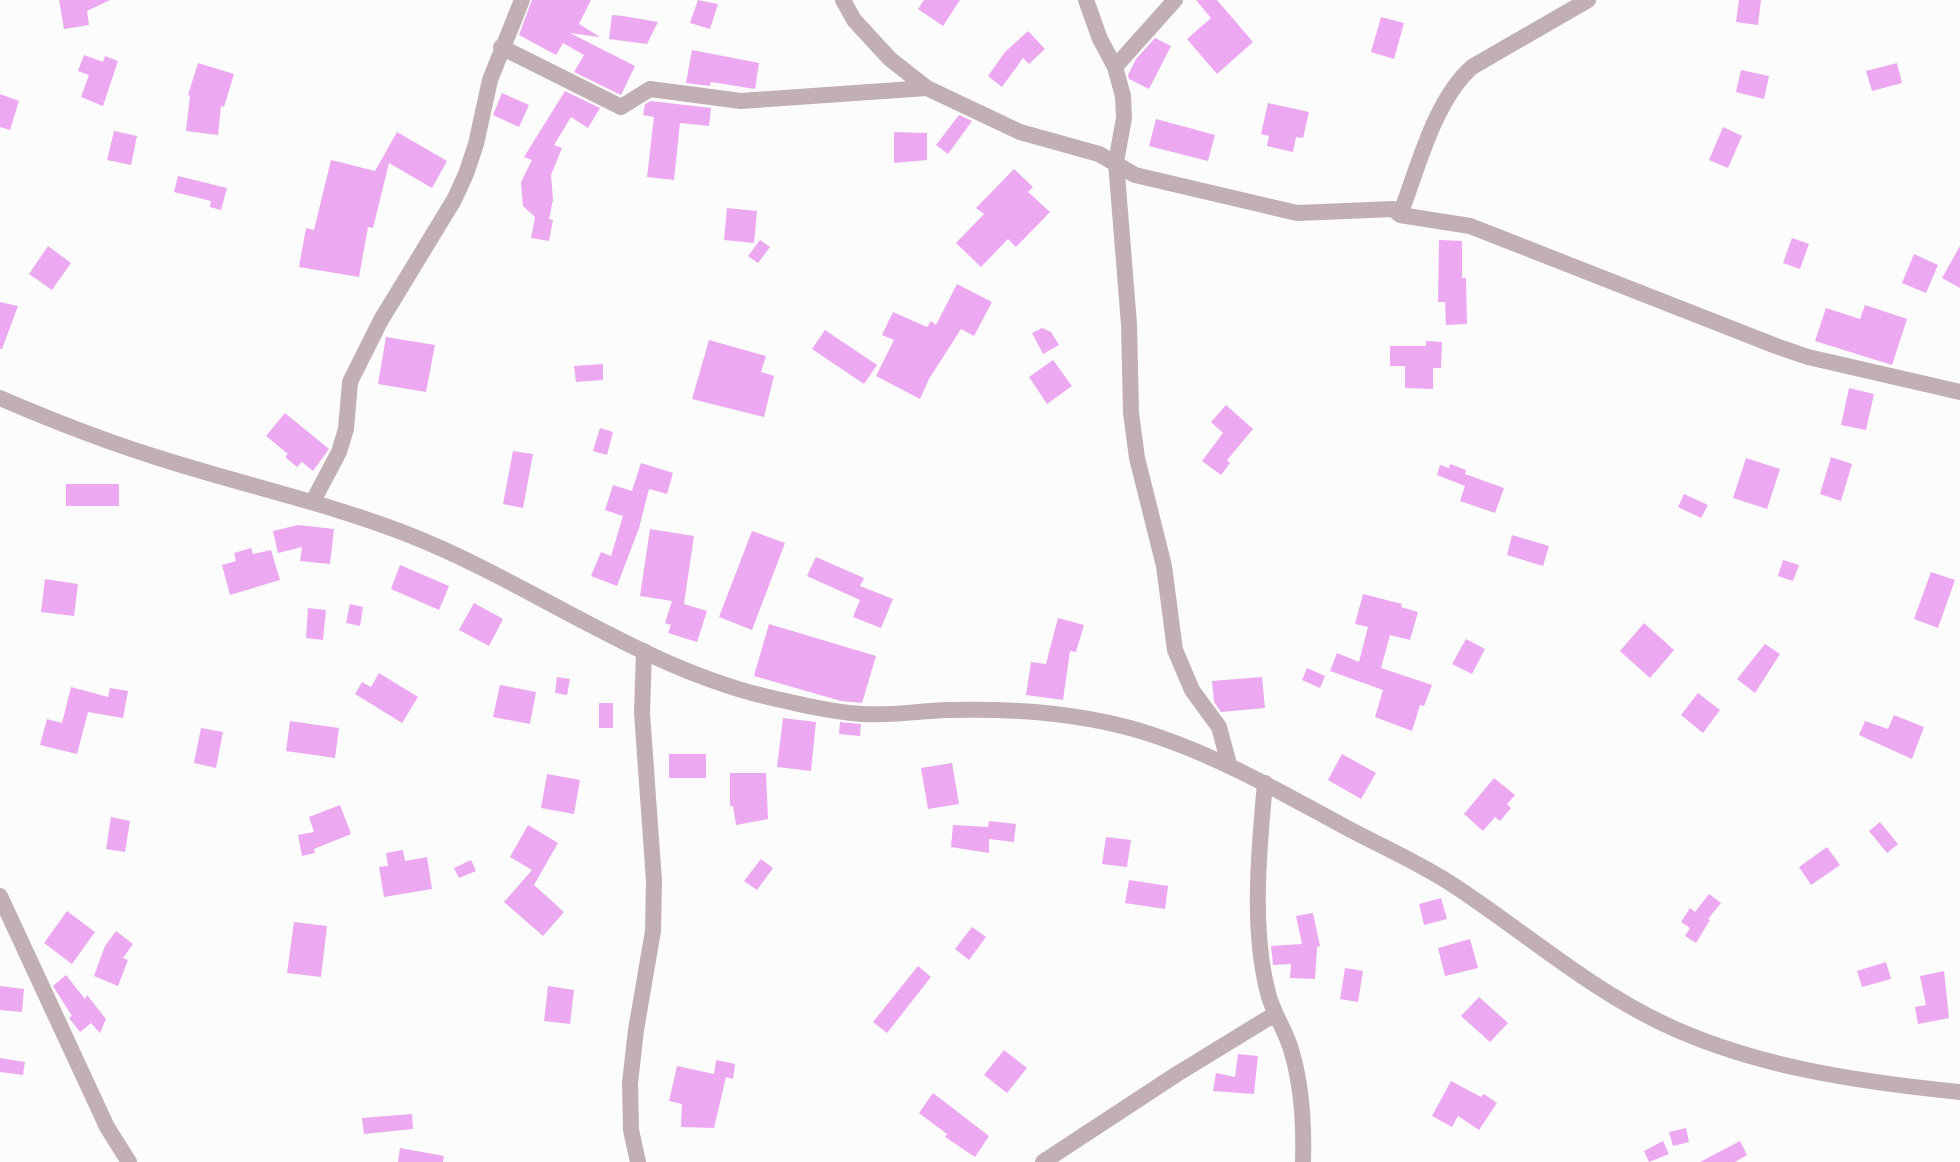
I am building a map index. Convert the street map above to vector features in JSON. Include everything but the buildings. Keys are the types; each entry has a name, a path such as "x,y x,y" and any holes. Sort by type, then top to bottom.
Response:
{"street":[{"path":"313,501 339,452 346,429 350,382 381,320 454,200 466,174 476,144 490,80 501,47 522,0"},
{"path":"843,0 854,20 890,59 927,88 1020,132 1099,154 1142,177 1297,213 1393,209 1400,215 1470,226 1808,357 1960,392"},
{"path":"1086,0 1100,39 1115,67 1123,96 1124,118 1116,162 1129,324 1131,413 1137,458 1164,566 1174,651 1192,690 1219,727 1228,764"},
{"path":"1115,67 1175,0"},
{"path":"1400,215 1440,112 1459,78 1472,67 1588,0"},
{"path":"501,47 621,107 650,89 741,101 927,88"},
{"path":"0,398 157,457 313,501 413,536 499,574 644,651 721,683 768,697 861,714 950,710 1026,710 1095,719 1153,735 1228,764 1446,880 1602,991 1664,1024 1720,1046 1786,1065 1882,1084 1960,1092"},
{"path":"638,1162 631,1130 630,1083 652,931 654,881 642,713 644,651"},
{"path":"1265,783 1259,883 1260,954 1268,994 1292,1052 1300,1097 1303,1162"},
{"path":"0,896 107,1127 129,1162"},
{"path":"1043,1162 1177,1074 1275,1014"}]}
